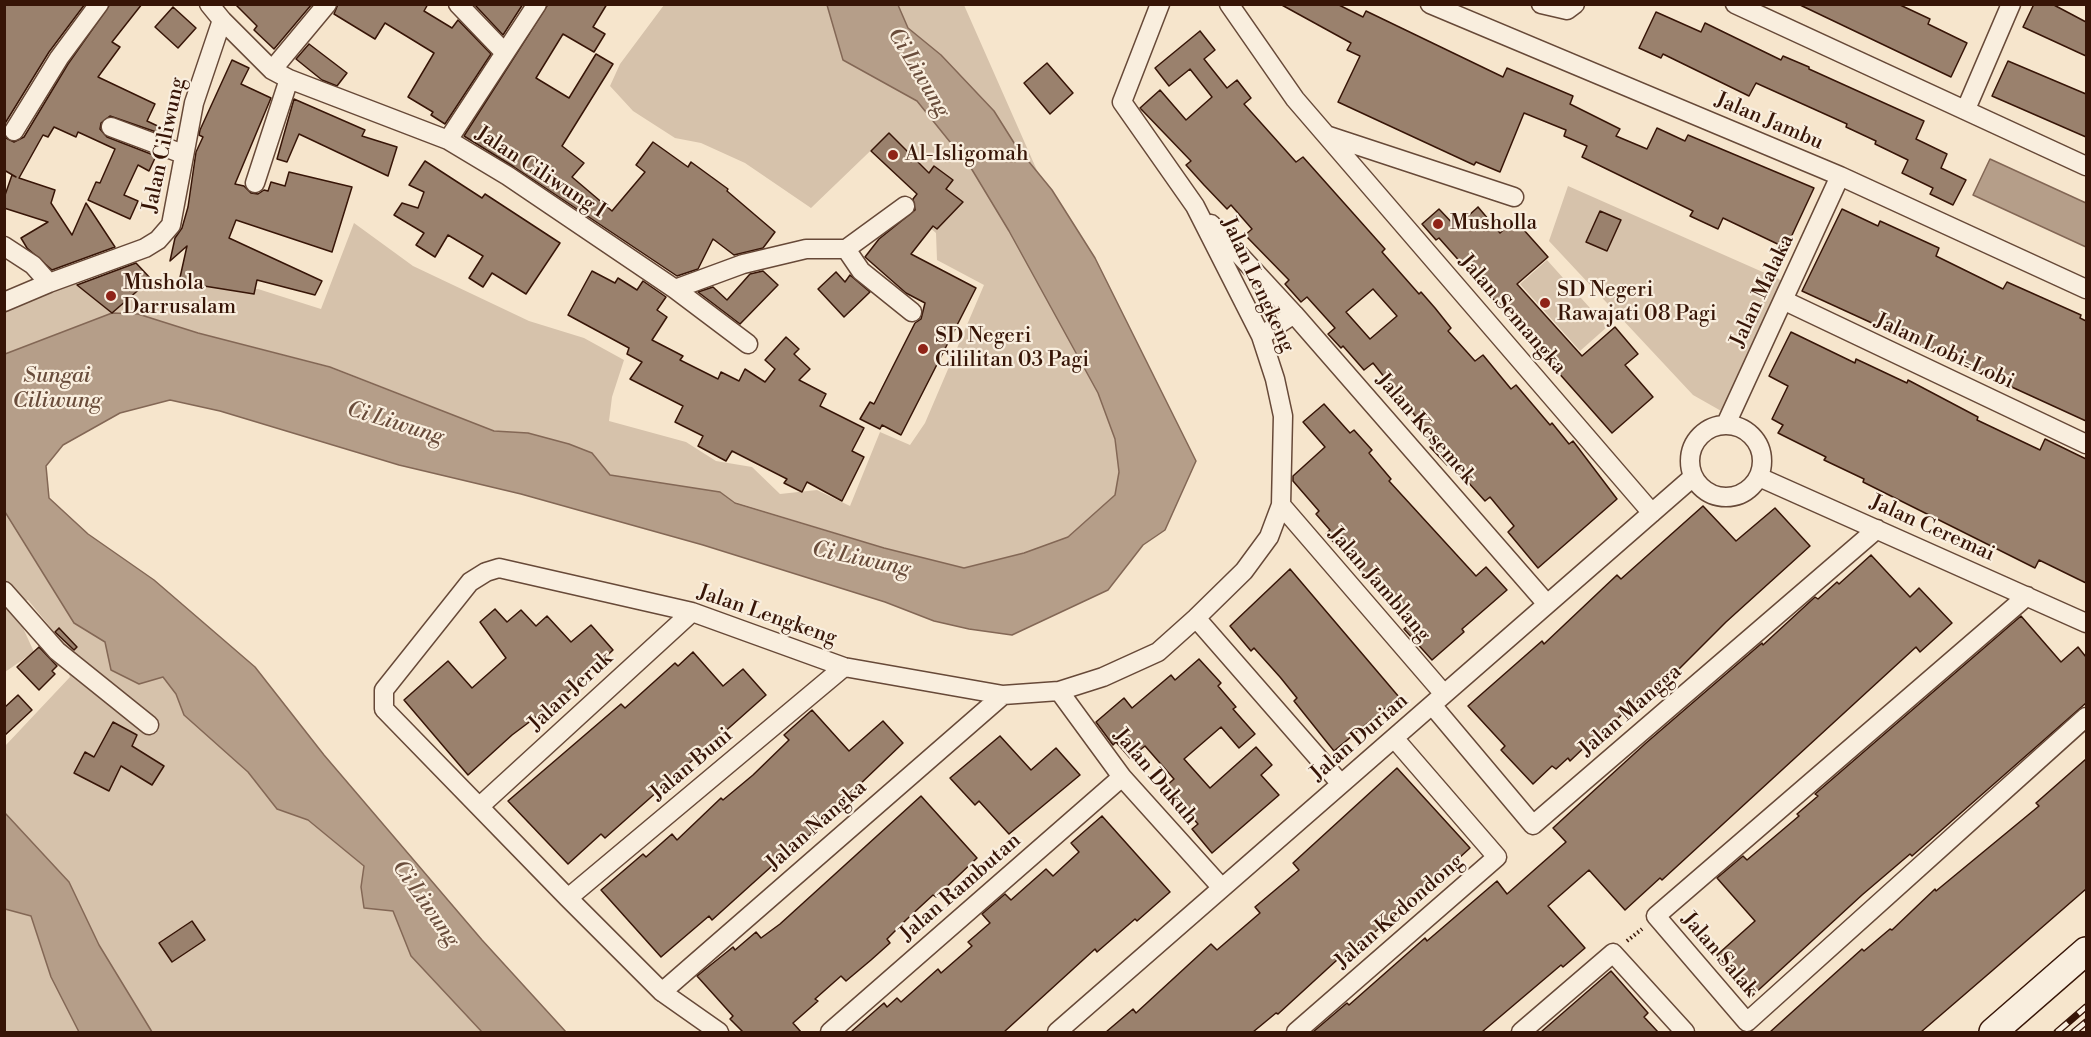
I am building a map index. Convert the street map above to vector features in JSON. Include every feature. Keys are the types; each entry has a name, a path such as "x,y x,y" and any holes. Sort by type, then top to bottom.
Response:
{"main road":[{"path":"1993,1032 2086,951"}],"street":[{"path":"14,131 59,58 99,4"},
{"path":"209,4 222,20"},
{"path":"272,70 327,4"},
{"path":"458,4 505,53"},
{"path":"448,140 537,4"},
{"name":"Jalan Lengkeng","path":"1160,4 1122,102 1195,206 1294,314"},
{"name":"Jalan Semangka","path":"1229,4 1296,99 1652,513"},
{"name":"Jalan Jambu","path":"1430,4 1840,176 2086,289"},
{"path":"1541,4 1567,10 1575,4"},
{"path":"1735,4 2086,166"},
{"path":"1966,109 2011,4"},
{"name":"Jalan Ciliwung I","path":"222,20 272,70 448,140 508,176 675,289 748,344"},
{"name":"Jalan Ciliwung","path":"4,302 48,283 145,248 158,240 171,225 175,215 183,154 197,93 222,20"},
{"path":"255,183 289,78"},
{"path":"111,127 183,154"},
{"path":"1328,136 1514,197"},
{"name":"Jalan Malaka","path":"1726,424 1840,176"},
{"path":"675,289 743,264 806,249 846,249 905,206"},
{"name":"Jalan Lengkeng","path":"719,1032 662,992 568,898 384,709 382,699 384,690 470,582 486,572 499,568 692,612 844,667 1002,695 1059,691 1103,677 1158,652 1197,618 1244,570 1269,537 1281,505 1283,416 1275,379 1261,336 1195,206"},
{"path":"4,246 33,265 48,283"},
{"path":"846,249 861,270 912,312"},
{"name":"Jalan Lobi-Lobi","path":"1783,300 2086,444"},
{"path":"1261,336 1294,314"},
{"name":"Jalan Kesemek","path":"1294,314 1547,604"},
{"path":"1726,424 1740,426 1753,435 1761,449 1763,464 1760,477 1751,488 1740,495 1726,497 1713,495 1701,487 1693,477 1690,463 1691,448 1699,435 1712,427 1726,424"},
{"name":"Jalan Durian","path":"1057,1032 1693,477"},
{"name":"Jalan Ceremai","path":"1760,477 2086,623"},
{"name":"Jalan Jamblang","path":"1281,505 1438,700"},
{"name":"Jalan Mangga","path":"1438,700 1533,825 1877,529"},
{"path":"4,591 57,651 148,725"},
{"name":"Jalan Salak","path":"2027,596 1656,916 1747,1022 2086,717"},
{"name":"Jalan Jeruk","path":"480,806 692,612"},
{"path":"1197,618 1341,784"},
{"name":"Jalan Buni","path":"568,898 844,667"},
{"name":"Jalan Dukuh","path":"1059,691 1122,777 1222,888"},
{"name":"Jalan Nangka","path":"662,992 1002,695"},
{"name":"Jalan Kedondong","path":"1296,1032 1497,857 1394,738"},
{"name":"Jalan Rambutan","path":"830,1032 1122,777"},
{"path":"1521,1032 1613,953 1685,1032"}],"path":[{"path":"1613,953 1656,916"}],"shaded area":[{"path":"664,5 827,5 843,60 917,101 971,168 1009,230 1097,391 1115,439 1119,472 1115,495 1068,537 1024,553 964,568 884,548 735,502 720,492 610,475 592,453 528,433 494,431 332,367 198,333 138,314 5,354 4,302 67,276 112,313 151,279 258,289 321,309 354,223 413,266 529,321 584,338 624,360 612,397 609,421 686,442 716,461 752,467 780,494 817,490 850,506 880,432 910,445 925,423 984,285 937,260 936,233 905,206 941,170 934,176 889,133 811,208 745,163 701,143 675,138 633,111 610,86 620,64"},
{"path":"898,5 964,5 1039,175 1016,146 994,111 941,56 908,28"},
{"path":"1568,186 1783,281 1723,412 1693,395 1549,241"},
{"path":"1547,260 1607,327 1580,351 1520,284"},
{"path":"4,512 74,623 105,642 111,670 139,684 163,677 176,694 184,715 248,772 277,809 307,820 364,866 361,887 393,911 411,956 482,1032 152,1032 99,945 69,882 5,813 5,746 70,677 55,633 28,600 13,606 34,652 5,672"},
{"path":"4,909 31,916 51,977 79,1032 5,1032"}],"water":[{"name":"Sungai Ciliwung","path":"827,5 898,5 908,28 941,55 994,111 1016,146 1052,190 1095,258 1196,461 1165,530 1143,545 1108,590 1012,635 969,629 934,621 885,602 703,545 521,494 399,465 220,411 170,400 120,413 63,445 46,466 49,498 88,534 154,580 255,667 324,755 482,940 566,1032 482,1032 411,956 393,911 364,908 361,887 364,866 308,820 277,809 248,772 184,715 176,694 163,677 139,684 111,670 105,642 74,623 5,512 5,354 112,313 138,314 198,333 330,367 494,431 528,433 569,444 592,453 610,475 720,492 735,503 884,548 964,568 1024,553 1068,537 1115,495 1119,472 1115,439 1098,393 1009,231 971,168 917,101 843,60"},
{"path":"1990,159 2086,203 2086,247 1973,195"},
{"path":"5,813 69,882 99,945 152,1032 79,1032 51,977 31,916 5,909"}],"building":[{"path":"4,4 85,4 49,52 4,125"},
{"path":"110,4 142,4 112,42 120,47 98,77 155,104 147,121 164,129 162,134 110,116 101,123 100,129 107,137 156,156 149,171 138,165 124,195 138,201 130,219 88,200 96,182 100,183 115,149 78,132 76,137 54,127 48,137 43,135 19,178 55,190 51,203 72,235 86,203 115,247 52,270 27,248 21,238 48,222 4,208 4,198 12,175 16,177 4,170 4,137 14,142 24,137 68,64"},
{"path":"235,4 312,4 274,49 254,30 257,26"},
{"path":"338,4 428,4 424,11 452,28 458,20 491,54 445,124 431,115 433,112 408,97 434,53 385,23 375,39 334,14"},
{"path":"474,4 523,4 503,35"},
{"path":"548,4 607,4 593,27 605,34 594,52 563,34 536,78 569,98 596,54 613,64 562,146 584,163 572,177 612,211 645,172 636,165 653,142 688,167 691,162 728,189 727,191 775,232 763,248 734,255 713,239 698,269 677,276 464,136"},
{"path":"1280,4 1337,4 1363,17 1366,11 1503,77 1507,68 1573,96 1570,104 1620,129 1616,136 1647,149 1657,128 1685,141 1688,135 1814,188 1786,248 1723,218 1718,229 1690,216 1693,211 1582,157 1587,146 1564,136 1566,130 1524,113 1500,172 1476,162 1474,165 1338,102 1360,56 1347,50 1351,43"},
{"path":"1798,4 1898,4 1930,19 1928,24 1967,43 1951,77"},
{"path":"2034,4 2052,4 2086,22 2086,56 2023,27"},
{"path":"173,7 196,28 178,48 155,27"},
{"path":"1656,12 1701,32 1705,23 1781,60 1783,56 1809,67 1809,69 1924,121 1916,139 1947,154 1941,168 1966,180 1953,205 1930,194 1933,188 1902,173 1908,160 1846,127 1847,124 1756,83 1749,96 1663,54 1661,58 1639,48"},
{"path":"1200,31 1215,50 1204,59 1227,88 1237,80 1251,98 1244,104 1296,162 1303,157 1385,249 1382,252 1419,294 1421,292 1435,308 1451,328 1448,331 1475,361 1483,355 1511,389 1516,385 1569,444 1573,441 1617,499 1538,568 1508,532 1514,526 1490,497 1485,501 1450,462 1447,465 1430,447 1434,444 1414,421 1417,418 1373,363 1364,370 1343,346 1341,348 1328,334 1335,328 1307,297 1301,302 1285,284 1289,280 1245,235 1252,229 1231,205 1227,209 1204,185 1186,165 1191,161 1140,108 1160,90 1186,120 1212,97 1190,69 1169,86 1155,68","holes":["1373,289 1397,316 1370,339 1346,312"]},
{"path":"309,44 347,73 337,86 322,80 296,59"},
{"path":"232,60 249,68 241,84 271,98 235,184 244,186 251,193 258,194 264,190 268,191 271,182 285,186 289,172 352,187 332,252 236,220 229,238 322,281 315,295 257,280 254,294 179,282 187,246 170,261 175,238 182,228 188,207 196,152 203,137 199,135 200,130"},
{"path":"2008,61 2086,94 2086,137 1992,96"},
{"path":"1047,63 1073,93 1050,114 1024,83"},
{"path":"294,99 365,130 362,136 397,147 388,176 299,134 287,162 277,159"},
{"path":"889,133 929,173 934,166 953,180 946,189 963,202 937,229 933,226 911,254 976,288 901,435 882,425 880,429 860,419 870,402 874,404 915,323 921,319 925,303 906,293 865,257 879,239 915,210 913,199 917,194 871,151"},
{"path":"425,161 482,198 485,194 560,243 526,294 492,273 483,287 469,278 483,256 448,235 435,257 416,245 424,233 394,215 402,203 418,208 424,192 409,185"},
{"path":"1478,207 1500,233 1515,220 1548,257 1517,284 1582,356 1615,327 1638,354 1625,365 1653,397 1612,433 1439,238 1436,240 1422,224 1439,209 1456,227"},
{"path":"1842,209 1878,226 1880,221 1939,248 1936,256 2003,289 2007,282 2081,315 2080,318 2086,321 2086,421 1802,291"},
{"path":"1600,211 1621,220 1607,251 1586,242"},
{"name":"Mushola Darrusalam","path":"136,263 151,279 112,313 77,285"},
{"path":"592,271 615,283 618,278 637,290 643,281 666,297 657,310 667,317 652,340 683,356 680,360 718,379 721,372 739,381 745,369 765,382 775,369 765,360 786,337 799,349 794,354 810,369 799,380 826,394 820,406 864,428 852,451 864,457 842,501 807,482 802,492 784,483 787,479 732,451 726,461 698,446 703,436 675,422 683,406 630,379 642,362 627,354 629,348 568,315"},
{"path":"763,271 778,285 740,324 698,292 713,287 727,300 750,274"},
{"path":"836,272 845,282 850,275 870,292 844,317 818,289"},
{"path":"1791,332 1855,363 1856,359 1907,383 1908,380 1978,417 1977,420 2040,450 2045,439 2086,459 2086,583 2039,560 2035,568 1863,482 1864,479 1824,460 1826,457 1778,433 1783,425 1772,419 1788,386 1769,376"},
{"path":"1324,404 1350,433 1354,430 1372,450 1369,453 1391,479 1389,481 1476,576 1486,567 1507,590 1462,629 1464,632 1432,660 1404,629 1410,624 1326,534 1330,530 1316,514 1319,511 1293,481 1293,476 1325,447 1303,422"},
{"path":"1703,506 1736,541 1775,508 1810,546 1726,622 1670,678 1668,676 1643,699 1640,696 1595,742 1593,739 1570,761 1568,758 1556,769 1552,766 1533,784 1501,750 1505,746 1468,706 1542,641 1544,644 1617,575 1621,579"},
{"path":"1871,555 1910,597 1919,588 1952,623 1920,652 1916,647 1662,880 1660,878 1625,910 1589,870 1548,906 1585,948 1563,967 1561,965 1482,1032 1313,1032 1347,1003 1349,1005 1425,938 1427,941 1497,881 1507,894 1566,842 1553,828 1646,743 1762,643 1763,645 1815,597 1818,599 1837,582 1839,584"},
{"path":"1290,569 1399,697 1334,751 1294,701 1297,698 1280,677 1254,648 1251,651 1230,626"},
{"path":"495,609 507,622 521,610 536,626 547,616 571,642 591,625 613,650 564,696 512,735 468,775 404,700 448,661 472,688 506,658 480,622"},
{"path":"2021,616 2061,662 2078,647 2086,657 2086,703 1912,856 1910,854 1862,895 1752,996 1717,955 1755,921 1717,878 1743,856 1747,860 1799,816 1797,814 1818,796 1815,794"},
{"path":"59,628 77,647 74,650 55,632"},
{"path":"39,647 57,666 52,671 55,674 39,690 17,667"},
{"path":"693,652 723,686 743,669 766,695 605,838 601,834 568,864 508,801 621,704 625,708 675,663 678,666"},
{"path":"1199,659 1221,683 1218,686 1236,707 1233,709 1255,734 1239,748 1221,727 1184,759 1210,788 1256,747 1272,765 1261,775 1279,795 1212,853 1192,829 1198,824 1165,787 1174,779 1145,746 1130,758 1116,742 1113,745 1096,722 1124,698 1132,708 1171,675 1175,680"},
{"path":"18,695 32,710 4,736 4,708"},
{"path":"812,710 849,751 883,721 903,743 856,788 858,790 795,849 793,847 712,920 709,916 661,957 601,890 643,854 646,857 672,834 677,840 721,798 723,800 753,775 789,740 784,735"},
{"path":"113,722 137,735 132,746 164,766 152,785 121,766 109,791 74,773 85,752 94,757"},
{"path":"1000,736 1031,770 1056,748 1080,775 1009,834 979,801 975,805 950,778"},
{"path":"2086,759 2086,889 1993,970 1921,1032 1770,1032 1862,949 1864,951 1890,929 1892,930 1935,889 1936,891 2039,806 2036,803"},
{"path":"1397,768 1470,848 1412,901 1364,941 1361,938 1278,1014 1276,1013 1253,1032 1106,1032 1133,1009 1136,1013 1211,944 1217,950 1260,913 1255,907 1299,870 1293,863"},
{"path":"921,796 977,858 936,897 933,895 907,919 887,939 890,943 871,960 846,981 841,976 815,999 818,1001 793,1023 801,1032 743,1032 730,1019 733,1016 697,976 733,947 735,950 756,932 761,938 780,924"},
{"path":"1102,816 1170,892 1137,921 1135,919 1097,952 1095,949 1004,1032 851,1032 884,1003 887,1007 897,998 901,1002 938,969 941,973 972,946 968,942 990,923 982,914 1005,894 1011,900 1046,869 1053,876 1079,852 1071,843"},
{"path":"192,921 205,940 172,962 159,943"},
{"path":"1611,971 1648,1013 1644,1017 1658,1032 1541,1032"}],"railway":[{"path":"2057,1032 2086,1007"},
{"path":"2074,1032 2086,1022"}],"place":[{"name":"Al-Isligomah","path":"893,155"},
{"name":"Musholla","path":"1438,224"},
{"name":"Mushola Darrusalam","path":"111,296"},
{"name":"SD Negeri Rawajati 08 Pagi","path":"1545,303"},
{"name":"SD Negeri Cililitan 03 Pagi","path":"923,349"}],"water label":[{"name":"Ci Liwung","path":"918,73"},
{"name":"Ci Liwung","path":"395,424"},
{"name":"Ci Liwung","path":"861,560"},
{"name":"Ci Liwung","path":"425,904"}]}
